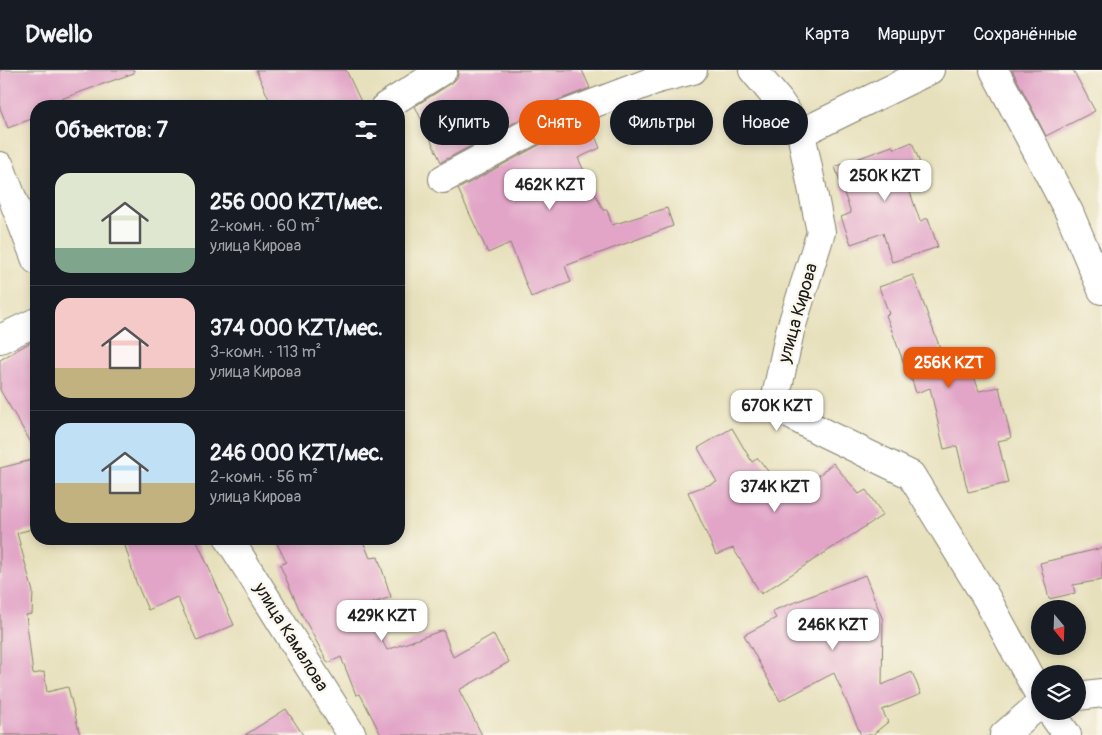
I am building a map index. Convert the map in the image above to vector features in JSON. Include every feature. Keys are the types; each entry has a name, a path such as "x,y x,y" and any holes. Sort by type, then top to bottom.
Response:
{"street":[{"path":"396,100 443,70"},
{"path":"443,179 558,117 658,79 693,70"},
{"name":"улица Кирова","path":"753,70 779,100"},
{"path":"808,130 930,70"},
{"path":"994,70 1069,212 1102,290"},
{"name":"улица Кирова","path":"803,145 821,232 790,331 774,406 822,432 912,475 988,599 1031,679"},
{"path":"0,166 30,244"},
{"path":"0,340 30,325"},
{"name":"улица Камалова","path":"233,545 352,735"},
{"path":"1086,695 1102,693"},
{"path":"1004,735 1031,712"},
{"path":"1056,720 1067,735"}],"building":[{"path":"0,70 134,70 134,73 61,100 30,100 30,119 8,128 0,108"},
{"path":"256,70 346,70 360,100 269,100"},
{"path":"459,70 582,70 590,88 559,100 519,100 519,120 509,126 509,100 425,100 457,78"},
{"path":"1012,70 1073,70 1095,111 1046,136"},
{"path":"420,103 420,117 415,106"},
{"path":"912,142 921,166 903,172 920,221 928,218 938,247 892,262 883,233 851,244 841,217 851,213 835,167 892,146 895,149"},
{"path":"433,145 473,145 441,162"},
{"path":"539,145 599,145 600,148 578,158 603,210 607,210 612,225 667,208 673,226 565,266 571,282 531,297 510,243 488,253 458,189"},
{"path":"913,275 944,359 966,352 979,391 999,387 1011,438 998,441 1008,483 968,492 957,446 944,449 930,388 916,393 912,380 910,380 886,315 889,314 879,287"},
{"path":"30,342 30,441 0,390 0,360"},
{"path":"732,428 752,462 758,458 780,487 803,474 809,484 833,463 859,494 866,490 883,515 761,594 733,548 716,555 688,492 717,482 698,448"},
{"path":"30,460 30,530 17,533 33,592 32,614 26,615 33,674 44,672 47,692 68,687 80,735 0,735 0,468"},
{"path":"125,545 199,545 234,625 197,641 177,597 148,610 136,582"},
{"path":"278,545 365,545 370,558 378,557 391,597 365,606 387,650 443,630 453,657 493,634 509,662 459,690 482,735 381,735 360,694 356,695 341,657 328,663 300,611 280,565 286,562"},
{"path":"1102,548 1102,580 1073,585 1075,593 1049,599 1040,563"},
{"path":"865,575 883,620 882,685 912,672 921,694 882,710 888,722 872,735 861,735 834,673 780,701 744,635 776,618 772,611"},
{"path":"286,709 303,735 245,735"}]}
